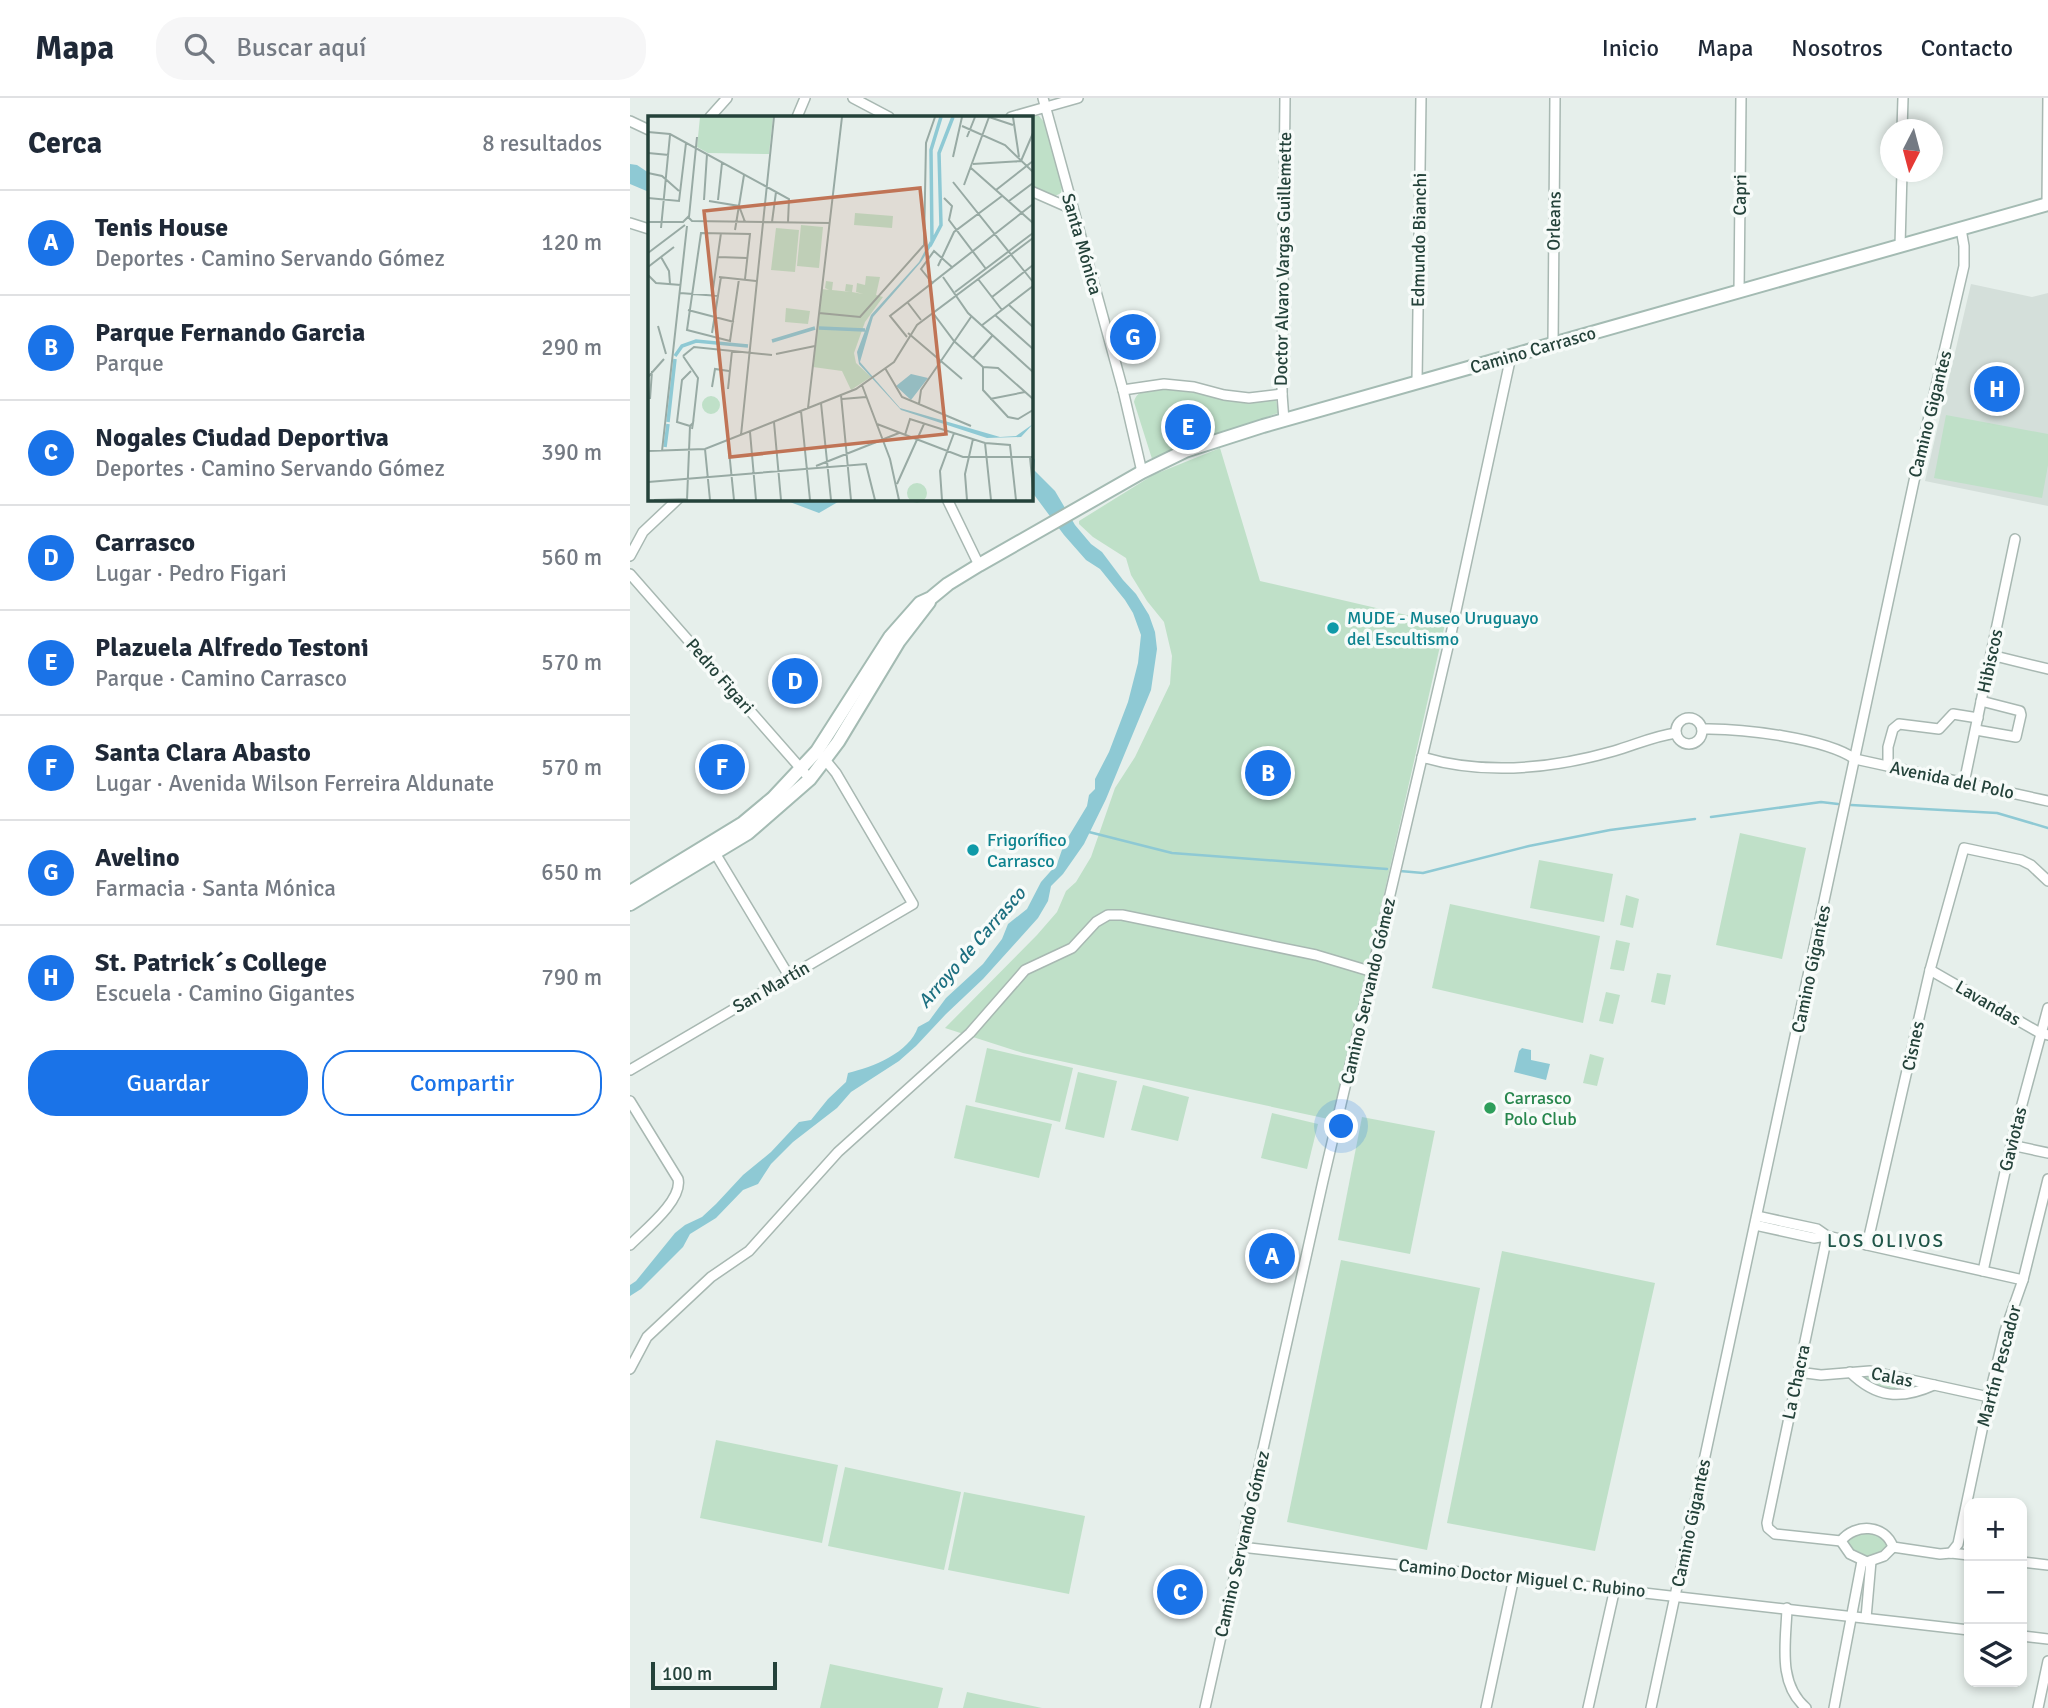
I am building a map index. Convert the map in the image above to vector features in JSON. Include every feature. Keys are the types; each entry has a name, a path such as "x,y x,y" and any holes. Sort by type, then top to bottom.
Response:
{"main road":[{"name":"Camino Carrasco","path":"806,774 931,598 979,565 1142,472 1185,451 1283,420 2048,204"},
{"path":"630,904 764,820 806,774"},
{"path":"632,888 743,823 806,774"}],"street":[{"path":"797,116 805,98"},
{"path":"853,98 886,116"},
{"path":"1013,116 1044,103 1078,98"},
{"name":"Doctor Alvaro Vargas Guillemette","path":"1283,420 1285,98"},
{"name":"Edmundo Bianchi","path":"1417,382 1421,98"},
{"name":"Orleans","path":"1553,344 1555,98"},
{"name":"Capri","path":"1740,292 1741,98"},
{"path":"1902,119 1903,98"},
{"path":"2048,98 2048,204"},
{"path":"711,116 721,100"},
{"name":"Santa Mónica","path":"1044,103 1124,390 1142,472"},
{"path":"630,121 648,130"},
{"path":"1900,246 1902,182"},
{"path":"1032,191 1072,209"},
{"path":"630,223 648,229"},
{"name":"Camino Gigantes","path":"1651,1708 1856,759 1913,481 1964,266 1961,229"},
{"name":"Camino Servando Gómez","path":"1205,1708 1511,356"},
{"path":"1124,390 1164,384 1249,398 1282,394"},
{"path":"630,556 643,532 677,500"},
{"path":"947,500 979,565"},
{"name":"Hibiscos","path":"1964,783 2015,539"},
{"name":"Pedro Figari","path":"630,573 806,774"},
{"path":"1991,655 2048,669"},
{"path":"1976,730 2016,737 2021,715 2020,711 1981,701"},
{"path":"1888,766 1892,729 1899,724 1935,730 1953,714 1978,718"},
{"path":"1687,718 1695,719 1702,729 1699,740 1691,744 1680,741 1676,733 1677,725 1687,718"},
{"name":"Avenida del Polo","path":"1702,729 1723,728 1765,733 1844,751 1856,759 2048,801"},
{"path":"1422,757 1449,764 1485,768 1533,768 1563,765 1676,733"},
{"name":"San Martín","path":"630,1070 913,904 836,773 821,755"},
{"name":"Cisnes","path":"1867,1245 1930,970 1964,848 2021,860 2031,865 2048,881"},
{"path":"715,853 789,976"},
{"path":"630,1369 647,1337 710,1277 749,1251 838,1152 970,1033 1024,970 1072,948 1096,922 1108,915 1134,917 1316,955 1373,972"},
{"name":"Lavandas","path":"1930,970 2044,1034"},
{"name":"Gaviotas","path":"1983,1271 2011,1145 2044,1034 2048,1008"},
{"path":"630,1101 680,1187 676,1198 630,1245"},
{"path":"2011,1145 2048,1153"},
{"name":"Martín Pescador","path":"1951,1553 1958,1544 2005,1331 2023,1280 2048,1179"},
{"path":"1756,1221 1817,1229 1827,1236 2023,1280"},
{"name":"La Chacra","path":"1827,1236 1768,1528 1775,1534 1841,1541"},
{"name":"Calas","path":"1798,1373 1821,1375 1870,1371 1989,1397"},
{"name":"Calas","path":"1850,1372 1858,1380 1885,1394 1906,1395 1934,1385"},
{"path":"1863,1528 1883,1533 1894,1547 1884,1556 1867,1561 1850,1554 1841,1541 1853,1530 1863,1528"},
{"name":"Camino Doctor Miguel C. Rubino","path":"1241,1546 1964,1629"},
{"path":"1894,1547 1964,1554"},
{"path":"1834,1708 1867,1561"},
{"path":"1866,1618 1867,1561"},
{"path":"2027,1563 2048,1565"},
{"path":"1486,1708 1514,1577"},
{"path":"1588,1708 1615,1588"},
{"path":"1787,1608 1785,1672 1788,1685 1806,1708"},
{"path":"2027,1637 2048,1639"},
{"path":"2038,1708 2048,1661"}],"shaded area":[{"path":"1971,284 2032,297 2048,293 2048,506 1925,481"}],"green space":[{"path":"1034,115 1039,116 1044,122 1062,187 1061,193 1053,197 1032,188 1032,116 1028,116"},
{"path":"1169,388 1237,401 1276,399 1278,413 1182,447 1153,462 1134,402 1143,391"},
{"path":"1946,415 2048,434 2048,465 2042,498 1934,478"},
{"path":"1220,448 1260,581 1445,624 1333,1120 1023,1053 945,1028 1057,912 1066,891 1076,882 1091,857 1115,788 1135,757 1170,684 1172,656 1164,622 1131,575 1126,558 1093,537 1079,521 1153,475"},
{"path":"1740,833 1806,848 1782,959 1716,945"},
{"path":"1539,860 1613,874 1604,922 1530,908"},
{"path":"1626,895 1639,899 1633,928 1620,925"},
{"path":"1450,904 1600,936 1583,1023 1432,988"},
{"path":"1616,940 1630,943 1624,971 1610,969"},
{"path":"1657,973 1671,975 1665,1005 1651,1002"},
{"path":"1606,992 1620,995 1613,1024 1599,1021"},
{"path":"987,1048 1073,1068 1060,1122 975,1102"},
{"path":"1590,1054 1604,1058 1597,1086 1583,1083"},
{"path":"1078,1072 1117,1081 1104,1138 1065,1129"},
{"path":"1143,1085 1189,1097 1178,1141 1131,1130"},
{"path":"966,1105 1052,1124 1039,1178 954,1158"},
{"path":"1272,1113 1318,1124 1307,1169 1261,1158"},
{"path":"1362,1117 1435,1131 1410,1254 1338,1240"},
{"path":"1502,1251 1655,1283 1595,1551 1447,1523"},
{"path":"1341,1260 1480,1288 1427,1550 1287,1522"},
{"path":"1865,1374 1919,1385 1920,1388 1905,1391 1883,1389 1863,1378"},
{"path":"716,1440 838,1465 822,1543 700,1518"},
{"path":"845,1467 961,1492 944,1570 828,1546"},
{"path":"964,1492 1085,1516 1069,1594 948,1570"},
{"path":"1869,1532 1886,1537 1889,1549 1870,1558 1853,1552 1847,1540 1851,1534"},
{"path":"830,1664 943,1688 938,1708 820,1708"},
{"path":"967,1692 1042,1708 963,1708"}],"water":[{"path":"630,164 648,172 648,192 630,184"},
{"path":"1032,455 1035,460 1034,470 1055,491 1075,525 1091,544 1102,552 1136,594 1149,615 1155,632 1157,649 1151,690 1106,799 1084,844 1051,886 1048,901 1038,918 983,979 916,1046 899,1061 851,1092 837,1108 793,1142 771,1164 758,1184 743,1190 716,1218 690,1234 683,1247 641,1289 630,1296 630,1285 675,1233 702,1217 799,1122 811,1120 846,1082 848,1073 879,1063 907,1044 918,1027 929,1021 946,998 983,964 1002,939 1008,924 1027,909 1041,882 1057,864 1064,844 1087,806 1089,795 1095,789 1095,779 1109,752 1128,702 1138,663 1141,635 1125,600 1100,569 1086,560 1032,492"},
{"path":"785,500 841,500 819,513"},
{"path":"1522,1048 1531,1050 1531,1060 1550,1064 1546,1080 1514,1072"}],"waterway":[{"path":"1711,817 1821,802 1838,804"},
{"path":"1851,805 1997,813 2048,828"},
{"path":"1400,871 1423,873 1529,846 1610,830 1695,819"},
{"path":"1089,832 1172,853 1387,869"}],"place":[{"name":"Avelino","path":"1133,337"},
{"name":"St. Patrick´s College","path":"1997,389"},
{"name":"Plazuela Alfredo Testoni","path":"1188,427"},
{"name":"MUDE - Museo Uruguayo del Escultismo","path":"1333,628"},
{"name":"Carrasco","path":"795,681"},
{"name":"Santa Clara Abasto","path":"722,767"},
{"name":"Parque Fernando Garcia","path":"1268,773"},
{"name":"Frigorífico Carrasco","path":"973,850"},
{"name":"Carrasco Polo Club","path":"1490,1108"},
{"name":"Tenis House","path":"1272,1256"},
{"name":"Nogales Ciudad Deportiva","path":"1180,1592"}],"district":[{"name":"LOS OLIVOS","path":"1886,1240"}],"water label":[{"name":"Arroyo de Carrasco","path":"971,947"}]}
